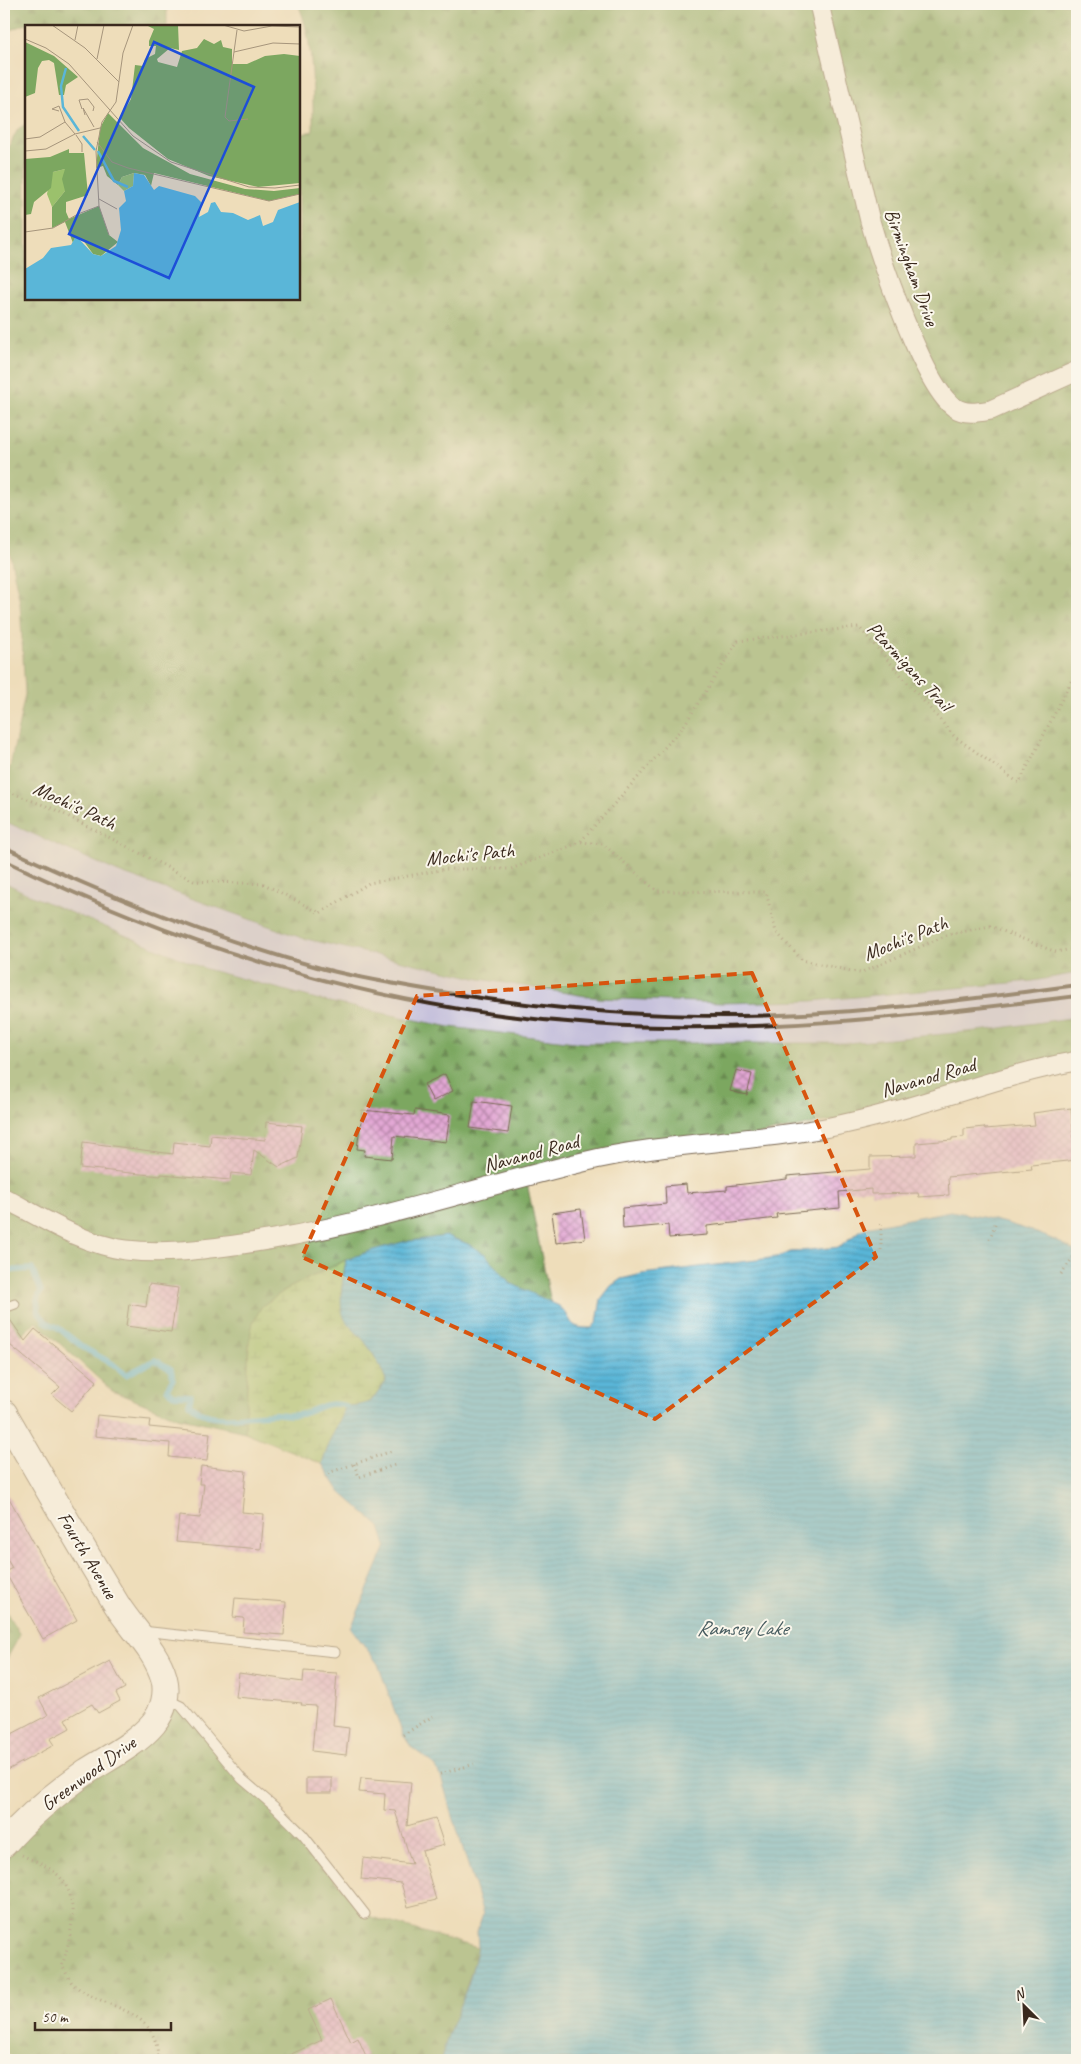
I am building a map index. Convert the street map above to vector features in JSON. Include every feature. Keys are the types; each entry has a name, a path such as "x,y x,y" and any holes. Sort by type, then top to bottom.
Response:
{"street":[{"name":"Birmingham Drive","path":"820,4 870,221 880,256 920,353 938,390 955,409 977,412 991,410 1077,371"},
{"name":"Navanod Road","path":"4,1198 67,1232 98,1243 125,1250 193,1251 266,1240 332,1227 422,1206 616,1154 770,1137 832,1127 1077,1061"},
{"name":"Fourth Avenue","path":"4,1413 118,1606 154,1656 164,1678 165,1698"},
{"name":"Greenwood Drive","path":"9,1847 20,1826 69,1784 141,1736 154,1723 165,1698"}],"lane":[{"path":"4,1308 15,1304"},
{"path":"135,1630 336,1652"},
{"path":"165,1698 181,1706 242,1779 304,1835 365,1914"}],"path":[{"name":"Ptarmigans Trail","path":"581,842 683,727 738,640 859,627 954,736 1019,783 1077,670"},
{"name":"Mochi's Path","path":"4,790 54,809 194,881 264,884 320,913 369,883 446,869 510,870 581,842 603,844 657,891 766,892 776,932 802,960 860,973 947,935 990,926 1056,952 1077,948"},
{"path":"990,1239 996,1220"},
{"path":"880,1224 881,1252"},
{"path":"1061,1274 1077,1252"},
{"path":"328,1473 392,1451"},
{"path":"354,1464 359,1477 395,1464"},
{"path":"403,1735 433,1716"},
{"path":"440,1774 474,1764"},
{"path":"9,1847 54,1871 67,1885 72,1913 68,1945 62,1966 74,1985 142,2019 153,2032 158,2046 158,2060"}],"highlighted area":[{"path":"752,973 876,1257 655,1419 302,1257 417,996"}],"shaded area":[{"path":"4,821 118,872 302,938 480,979 598,998 722,1003 1033,981 1077,973 1077,1017 987,1030 847,1043 583,1043 450,1027 324,1001 206,969 34,897 4,882"}],"green space":[{"path":"4,4 167,4 167,25 26,24 4,33"},
{"path":"298,4 1077,4 1077,973 1033,981 812,1001 722,1003 598,998 480,979 302,938 118,872 4,821 4,787 9,772 25,694 20,603 4,525 4,156 18,129 25,125 25,300 300,300 300,134 313,131 312,66 303,18"},
{"path":"4,882 34,897 206,969 324,1001 450,1027 583,1043 847,1043 987,1030 1077,1017 1077,1062 921,1104 526,1178 551,1303 510,1283 485,1254 468,1244 447,1236 403,1242 346,1260 287,1289 262,1306 249,1343 245,1432 177,1417 112,1391 36,1322 4,1350"},
{"path":"346,1260 341,1295 351,1327 365,1341 383,1370 386,1380 378,1393 367,1403 346,1406 331,1438 322,1464 245,1432 249,1343 253,1322 262,1306 287,1289"},
{"path":"4,1608 20,1635 4,1664"},
{"path":"180,1707 276,1809 365,1915 478,1948 441,2060 14,2060 4,2049 4,1841 159,1712"}],"water":[{"name":"Ramsey Lake","path":"950,1211 981,1217 1032,1231 1064,1244 1077,1252 1077,1334 1072,1352 1077,1363 1077,2060 441,2060 448,2035 468,1985 478,1948 477,1932 483,1914 440,1774 431,1762 412,1748 403,1735 378,1664 351,1628 386,1546 380,1527 340,1492 322,1464 331,1438 346,1406 367,1403 378,1393 386,1380 380,1365 371,1351 343,1316 341,1299 346,1260 403,1242 447,1236 468,1244 485,1254 510,1283 559,1306 574,1325 592,1328 597,1322 601,1299 611,1286 621,1279 642,1274 757,1260 782,1256 790,1252 840,1247 860,1231 871,1226"}],"building":[{"path":"736,1070 752,1074 747,1095 730,1091"},
{"path":"445,1074 453,1091 433,1101 424,1084"},
{"path":"474,1101 512,1106 508,1133 470,1128"},
{"path":"1071,1108 1076,1160 1031,1165 1032,1169 948,1177 949,1195 919,1197 918,1193 871,1194 871,1189 839,1192 840,1208 776,1214 777,1218 707,1226 707,1235 669,1238 668,1225 623,1229 622,1208 666,1204 665,1186 686,1184 687,1193 727,1190 727,1186 787,1179 787,1176 870,1169 870,1157 916,1156 916,1143 964,1137 964,1129 1035,1125 1033,1113"},
{"path":"362,1110 414,1115 415,1110 450,1115 446,1142 394,1136 392,1159 364,1156 365,1150 357,1149"},
{"path":"266,1122 302,1126 298,1158 279,1167 254,1150 251,1175 231,1173 230,1180 161,1174 161,1176 80,1168 83,1142 173,1154 174,1142 210,1146 211,1135 265,1140"},
{"path":"581,1209 585,1239 556,1243 552,1213"},
{"path":"149,1284 178,1288 171,1332 126,1326 129,1304 146,1307"},
{"path":"4,1314 6,1314 25,1341 35,1329 97,1381 71,1411 52,1395 60,1387 4,1340"},
{"path":"97,1415 150,1420 149,1427 210,1433 207,1461 169,1457 170,1443 95,1436"},
{"path":"201,1466 246,1471 242,1512 264,1514 261,1549 176,1542 179,1516 200,1518 204,1484 199,1484"},
{"path":"4,1489 77,1620 43,1639 5,1572 12,1568 4,1554"},
{"path":"235,1598 286,1602 284,1635 243,1632 244,1618 233,1617"},
{"path":"110,1661 125,1688 116,1693 120,1701 98,1713 92,1704 65,1719 70,1728 50,1739 54,1745 4,1772 4,1738 48,1715 39,1698"},
{"path":"304,1671 337,1673 333,1726 349,1728 346,1755 312,1751 316,1706 236,1697 239,1673 303,1682"},
{"path":"306,1778 332,1778 332,1793 306,1793"},
{"path":"361,1778 411,1782 407,1826 435,1818 444,1845 422,1851 436,1900 408,1907 401,1883 361,1879 363,1858 412,1864 395,1811 384,1810 385,1794 359,1792"},
{"path":"331,1999 351,2042 358,2038 366,2056 358,2060 278,2060 322,2040 308,2010"}],"waterway":[{"path":"4,1271 32,1269 41,1291 37,1300 39,1313 46,1322 57,1327 84,1348 113,1364 126,1375 155,1360 171,1369 173,1379 167,1389 174,1395 191,1396 189,1404 197,1411 207,1415 217,1417 261,1414 294,1415 333,1404 346,1406"}],"railway":[{"path":"4,847 82,883 161,915 283,957 373,980 525,1004 669,1015 783,1015 910,1006 1077,985"},
{"path":"4,860 144,922 216,948 290,971 364,990 439,1006 515,1017 653,1027 774,1025 896,1017 1077,996"}]}
